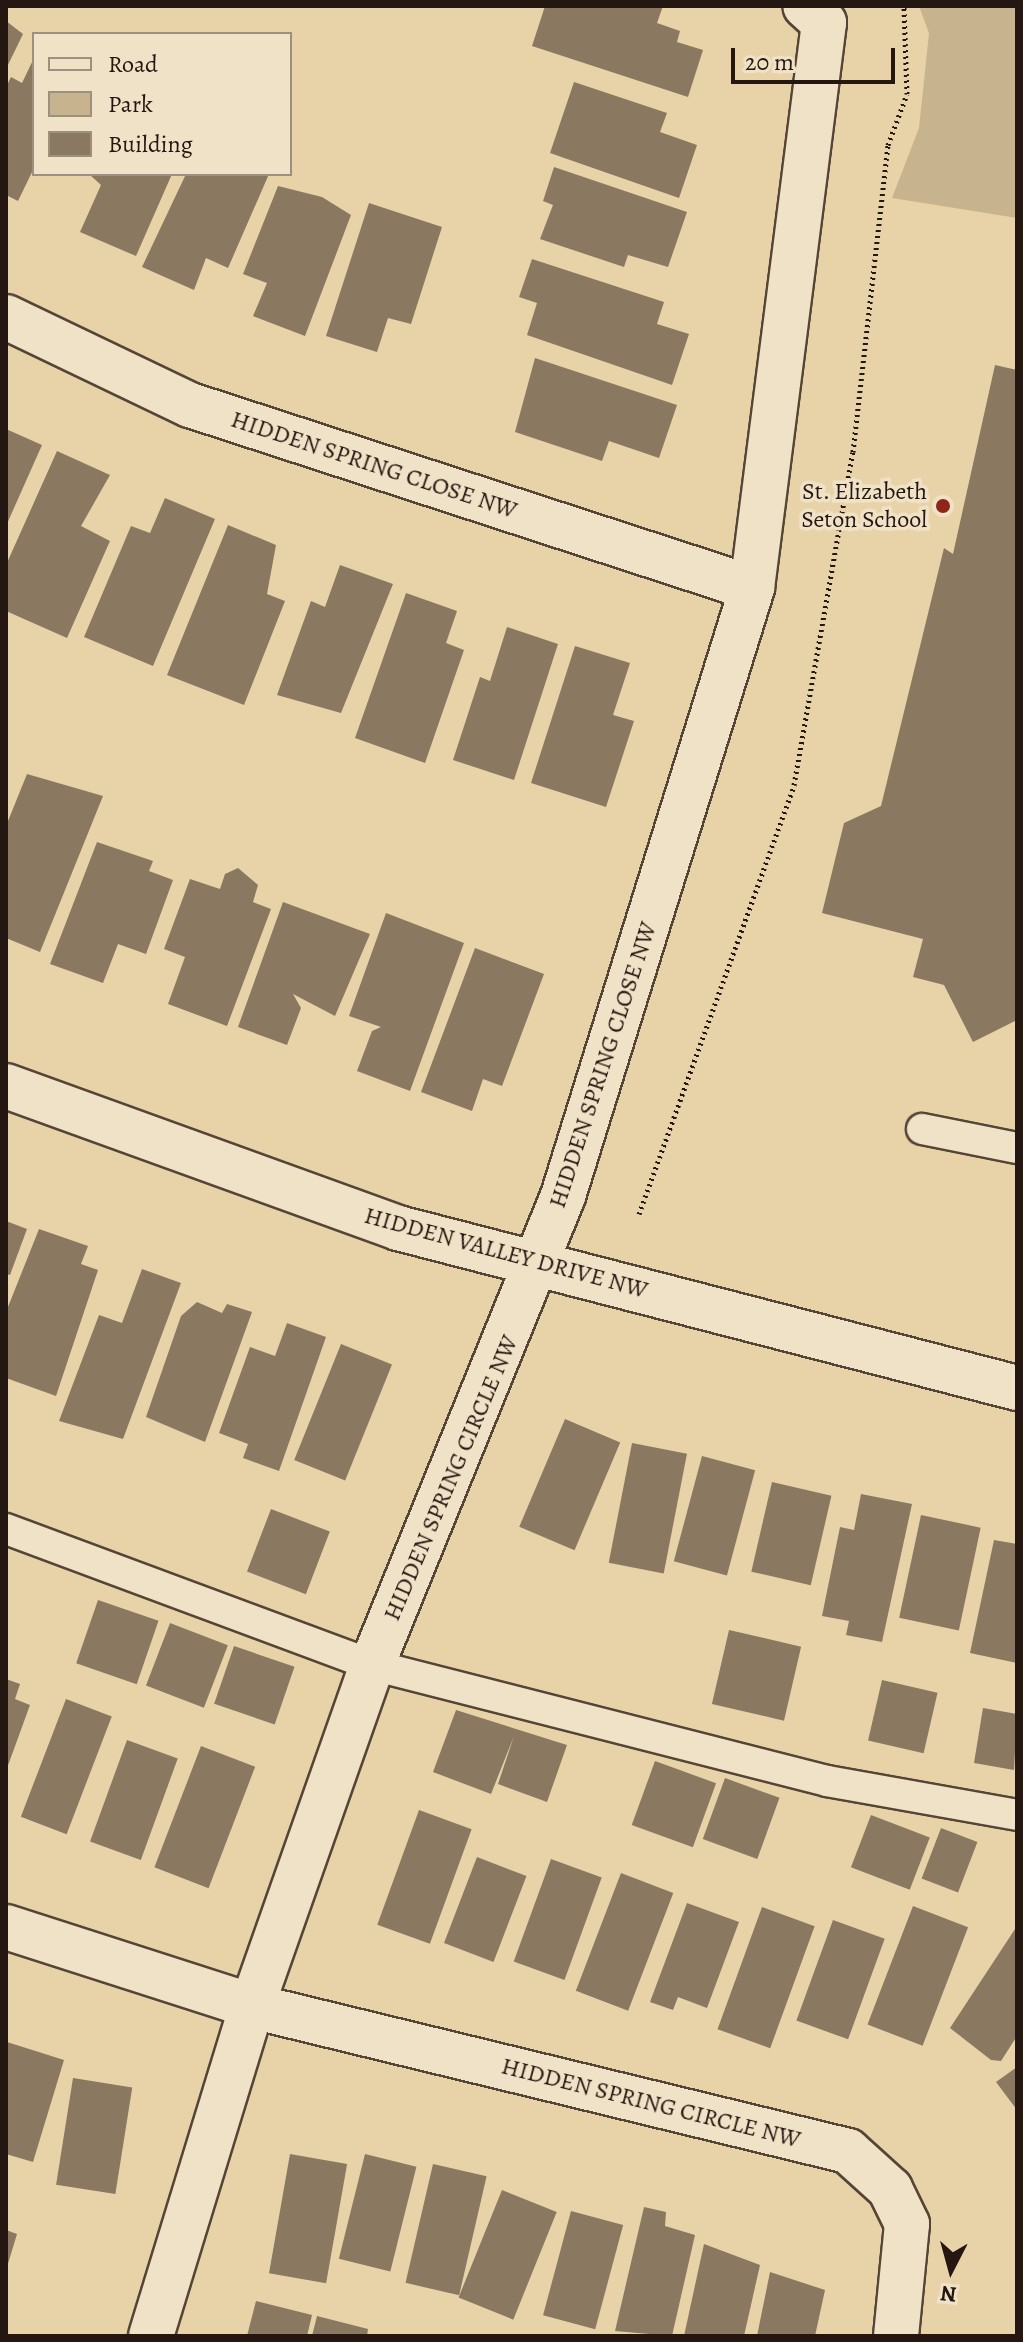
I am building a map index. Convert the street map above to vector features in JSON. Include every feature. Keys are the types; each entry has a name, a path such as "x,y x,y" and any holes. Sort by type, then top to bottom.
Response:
{"street":[{"name":"HIDDEN SPRING CLOSE NW","path":"536,1265 752,588 824,23 805,6"},
{"name":"HIDDEN SPRING CLOSE NW","path":"6,317 190,405 752,588"},
{"name":"HIDDEN VALLEY DRIVE NW","path":"6,1086 398,1228 1017,1388"},
{"name":"HIDDEN SPRING CIRCLE NW","path":"151,2336 252,2006 372,1665 536,1265"},
{"path":"6,1927 252,2006"},
{"name":"HIDDEN SPRING CIRCLE NW","path":"252,2006 848,2151 890,2189 907,2224 896,2336"}],"lane":[{"path":"922,1129 1017,1148"},
{"path":"6,1529 372,1665 827,1781 1017,1815"}],"path":[{"path":"639,1214 794,785 851,468 888,145 907,94 904,6"}],"green space":[{"path":"919,6 1017,6 1017,218 892,198 919,128 929,33"}],"building":[{"path":"545,6 663,6 657,23 680,31 677,42 703,50 688,97 532,46"},
{"path":"6,21 23,34 6,69"},
{"path":"32,62 32,172 18,201 6,195 6,87 11,77 22,83"},
{"path":"574,82 667,113 660,132 697,145 679,198 550,153"},
{"path":"554,167 687,212 668,267 628,255 624,267 540,239 553,205 543,201"},
{"path":"91,176 171,176 136,256 80,232 101,185"},
{"path":"185,176 268,176 228,268 206,258 194,290 142,267"},
{"path":"278,186 322,197 351,215 305,336 253,316 267,283 243,274"},
{"path":"369,203 442,227 411,324 388,318 377,352 326,336"},
{"path":"532,259 664,302 657,324 689,334 672,385 527,335 537,303 519,297"},
{"path":"535,358 677,405 659,458 609,441 602,461 515,432"},
{"path":"995,365 1017,370 1017,1020 973,1042 944,985 913,977 923,939 822,913 844,823 881,806 944,548 953,554"},
{"path":"6,429 42,445 6,526"},
{"path":"57,451 110,475 81,526 110,541 67,638 6,611 6,565"},
{"path":"165,498 215,519 153,666 84,637 131,526 150,533"},
{"path":"228,525 276,545 267,594 285,601 244,705 167,675"},
{"path":"340,565 393,584 341,713 277,695 311,601 325,607"},
{"path":"406,593 457,611 446,643 464,650 425,763 355,738"},
{"path":"507,627 558,644 514,780 453,760 480,677 490,681"},
{"path":"575,646 630,663 613,715 634,721 606,807 531,783"},
{"path":"27,774 103,796 40,952 6,938 6,826"},
{"path":"97,842 153,861 149,871 173,880 146,954 118,944 103,983 50,964"},
{"path":"238,868 258,885 253,902 271,909 227,1026 168,1004 185,957 164,949 190,879 220,889 225,874"},
{"path":"283,902 370,934 335,1016 293,994 301,1008 287,1045 238,1027"},
{"path":"386,913 464,943 410,1091 357,1071 372,1031 381,1027 349,1016"},
{"path":"475,948 544,974 502,1086 483,1079 472,1111 421,1092"},
{"path":"6,1221 27,1229 10,1275 6,1274"},
{"path":"39,1229 88,1246 81,1264 98,1270 56,1396 6,1378 6,1312"},
{"path":"142,1269 181,1283 123,1439 59,1421 99,1315 122,1323"},
{"path":"197,1302 222,1313 227,1304 252,1312 205,1442 146,1417 181,1316"},
{"path":"287,1323 326,1337 279,1471 243,1458 248,1444 219,1433 250,1347 275,1356"},
{"path":"341,1344 392,1365 345,1481 294,1460"},
{"path":"565,1419 620,1442 575,1550 519,1527"},
{"path":"632,1443 687,1454 664,1573 609,1563"},
{"path":"702,1456 755,1470 727,1576 674,1561"},
{"path":"772,1482 831,1496 811,1585 751,1572"},
{"path":"861,1494 912,1504 882,1642 846,1635 849,1621 822,1616 840,1527 854,1530"},
{"path":"271,1509 330,1532 306,1594 247,1572"},
{"path":"921,1515 981,1528 959,1630 899,1618"},
{"path":"994,1540 1017,1544 1017,1663 970,1653"},
{"path":"98,1600 159,1621 137,1684 76,1663"},
{"path":"170,1623 228,1645 204,1708 146,1686"},
{"path":"729,1630 801,1647 784,1721 712,1704"},
{"path":"234,1646 295,1667 275,1725 214,1704"},
{"path":"6,1679 20,1684 15,1699 30,1705 6,1771"},
{"path":"882,1680 938,1693 924,1753 868,1740"},
{"path":"66,1699 112,1717 67,1834 21,1817"},
{"path":"983,1708 1017,1714 1014,1770 974,1763"},
{"path":"456,1710 567,1745 547,1802 498,1784 514,1736 491,1794 433,1772"},
{"path":"127,1740 178,1758 141,1860 90,1841"},
{"path":"201,1746 255,1767 209,1888 154,1867"},
{"path":"655,1761 716,1783 693,1847 632,1825"},
{"path":"725,1778 780,1798 757,1859 703,1839"},
{"path":"419,1810 472,1829 430,1944 377,1925"},
{"path":"871,1815 930,1838 910,1890 851,1867"},
{"path":"941,1828 977,1842 958,1892 922,1878"},
{"path":"477,1857 526,1876 494,1962 444,1943"},
{"path":"551,1859 602,1877 564,1980 514,1961"},
{"path":"621,1873 673,1893 628,2011 576,1991"},
{"path":"687,1903 739,1922 707,2008 678,1997 673,2010 650,2002"},
{"path":"913,1906 968,1927 923,2046 867,2025"},
{"path":"762,1907 815,1926 770,2048 718,2029"},
{"path":"833,1920 885,1939 848,2039 796,2021"},
{"path":"1017,1926 1017,2036 1001,2061 991,2060 950,2028"},
{"path":"7,2042 64,2060 33,2162 6,2154"},
{"path":"1017,2067 1017,2110 996,2082"},
{"path":"73,2078 132,2087 115,2194 56,2185"},
{"path":"290,2154 347,2164 326,2283 269,2273"},
{"path":"365,2154 416,2167 390,2272 339,2259"},
{"path":"433,2164 487,2176 459,2295 406,2283"},
{"path":"502,2190 557,2212 513,2320 459,2298"},
{"path":"644,2207 666,2212 665,2226 695,2235 672,2336 615,2331"},
{"path":"571,2211 623,2225 595,2329 543,2315"},
{"path":"6,2230 17,2234 7,2267 6,2266"},
{"path":"704,2244 760,2265 744,2336 684,2336"},
{"path":"770,2272 825,2290 815,2336 757,2336"},
{"path":"256,2301 312,2315 307,2336 247,2336"},
{"path":"317,2316 368,2329 367,2336 312,2336"}],"place":[{"name":"St. Elizabeth Seton School","path":"943,506"}]}
